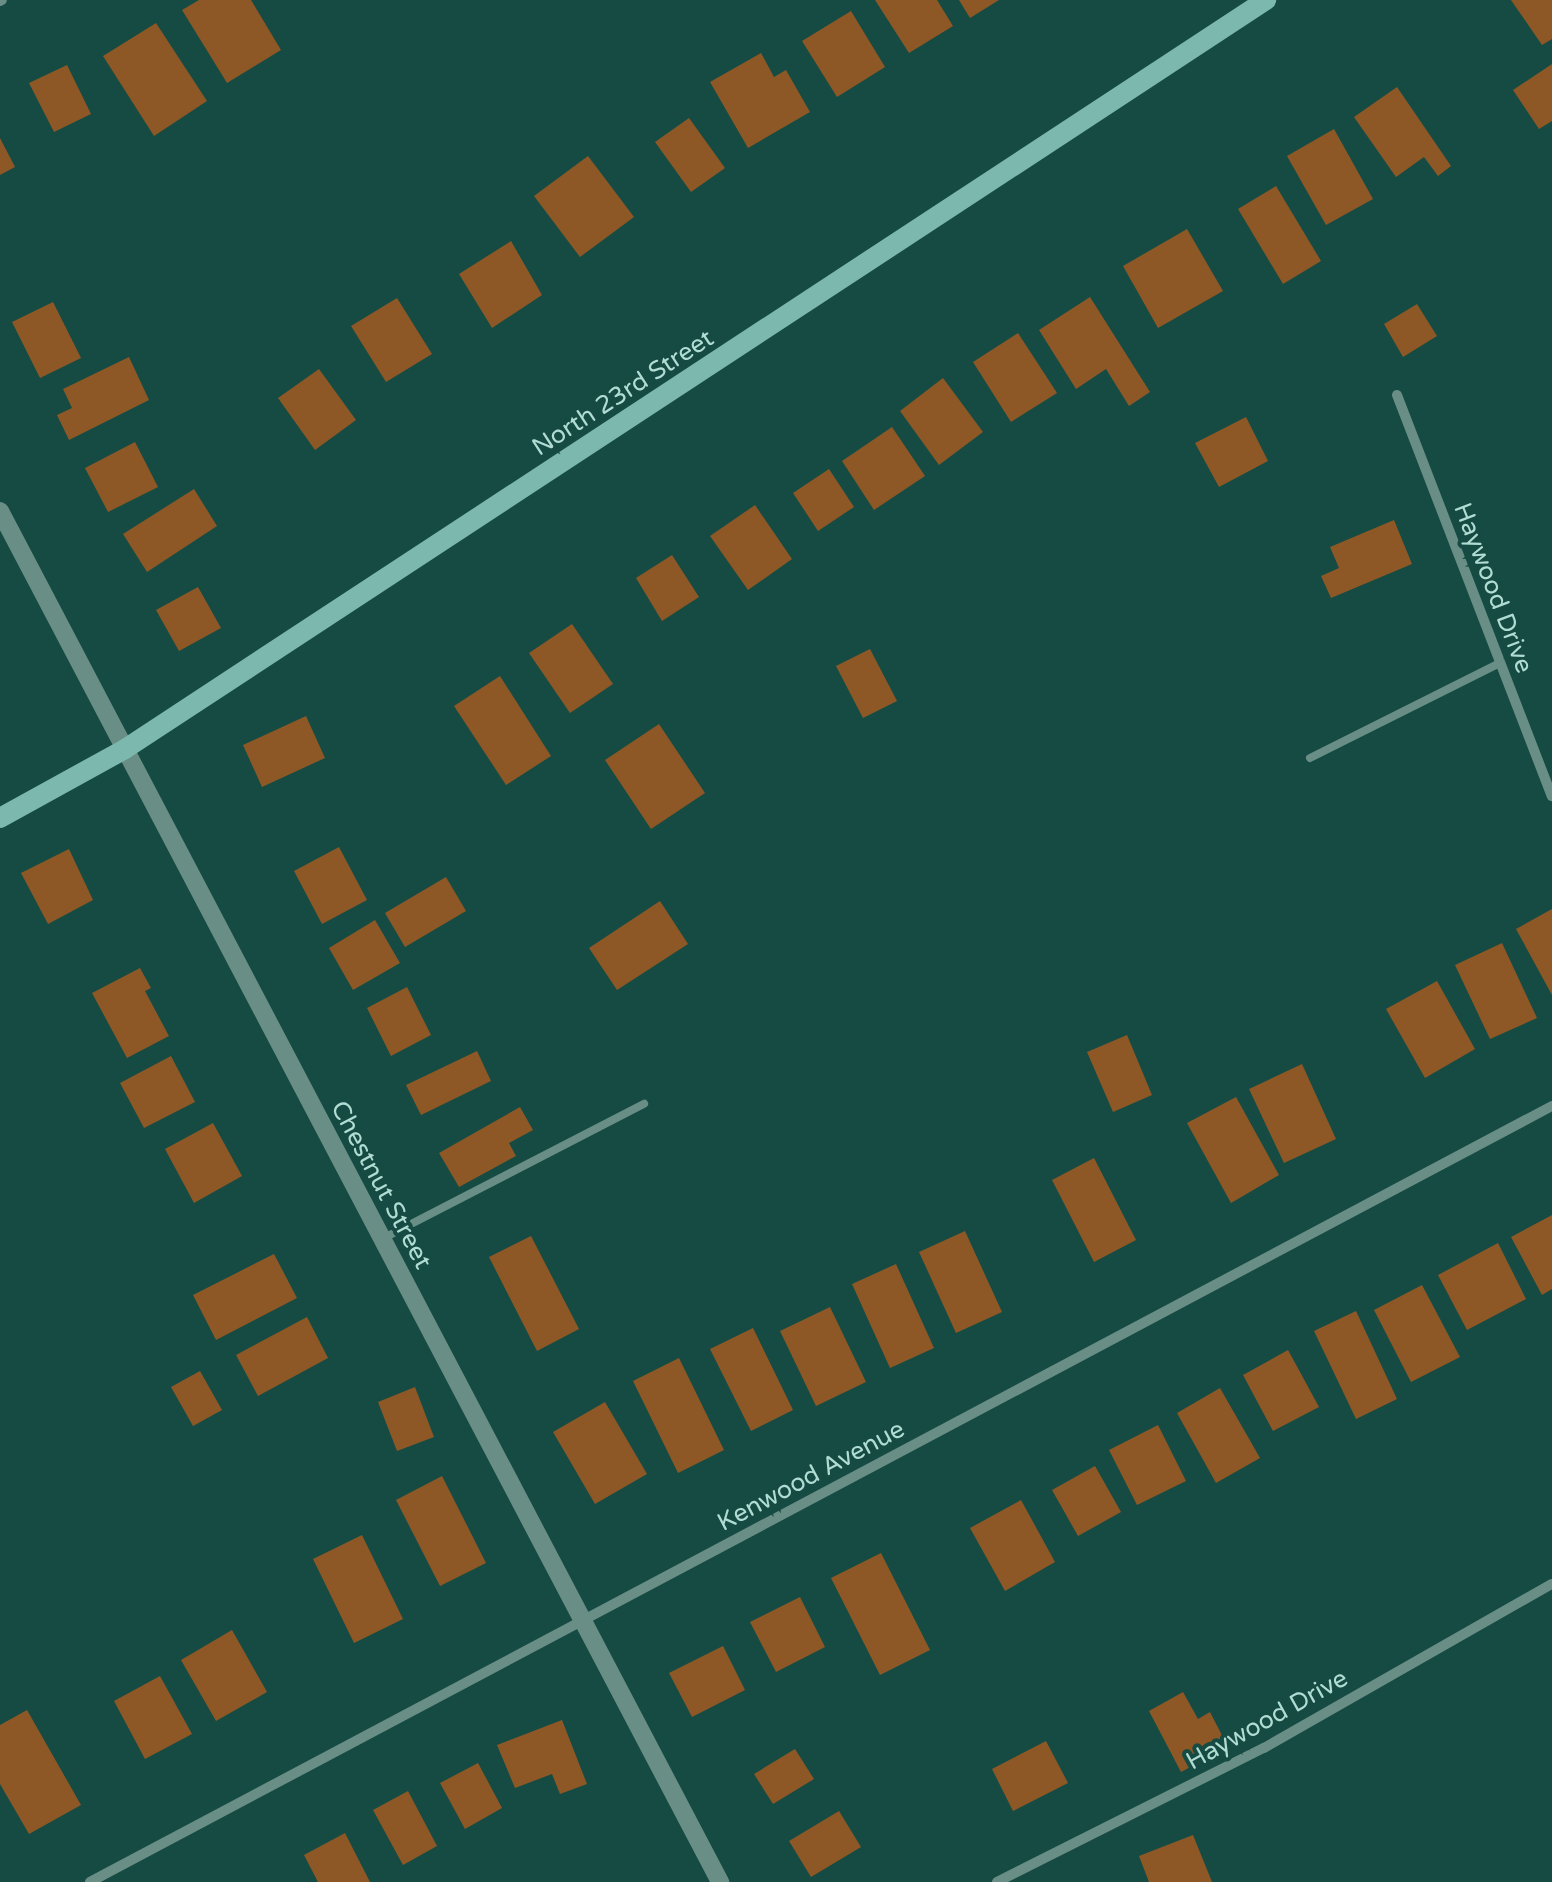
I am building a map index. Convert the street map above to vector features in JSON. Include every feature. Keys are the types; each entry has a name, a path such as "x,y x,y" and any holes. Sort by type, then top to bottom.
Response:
{"main road":[{"name":"North 23rd Street","path":"0,818 125,750 1266,0"}],"street":[{"name":"Haywood Drive","path":"1396,395 1552,796"},
{"name":"Chestnut Street","path":"0,511 720,1882"},
{"name":"Kenwood Avenue","path":"90,1882 1552,1106"},
{"name":"Haywood Drive","path":"998,1882 1264,1748 1552,1584"}],"lane":[{"path":"1310,758 1500,663"},
{"path":"382,1239 644,1104"}],"building":[{"path":"199,0 251,0 281,50 227,83 182,10"},
{"path":"875,0 937,0 953,26 909,53"},
{"path":"959,0 999,0 970,18"},
{"path":"1511,0 1552,0 1552,39 1542,45"},
{"path":"851,11 885,67 837,97 802,41"},
{"path":"156,23 207,101 154,136 103,56"},
{"path":"761,53 774,77 786,70 810,112 748,148 710,82"},
{"path":"1552,64 1552,121 1539,129 1513,90"},
{"path":"67,65 91,114 54,132 29,83"},
{"path":"1397,87 1451,166 1438,176 1424,157 1396,177 1354,117"},
{"path":"689,118 725,168 691,192 655,142"},
{"path":"1334,129 1373,199 1326,225 1287,156"},
{"path":"0,138 15,167 0,175"},
{"path":"588,156 634,217 580,257 534,196"},
{"path":"1276,186 1321,261 1283,284 1238,209"},
{"path":"1187,229 1223,291 1158,328 1123,266"},
{"path":"511,241 542,295 492,328 459,274"},
{"path":"1090,297 1150,392 1129,406 1106,369 1076,389 1039,330"},
{"path":"397,298 432,354 386,382 351,326"},
{"path":"53,302 81,358 40,378 12,322"},
{"path":"1417,304 1437,336 1403,357 1384,324"},
{"path":"1018,333 1057,393 1011,422 973,362"},
{"path":"129,357 149,400 69,440 57,415 72,408 63,389"},
{"path":"319,369 356,420 315,450 278,398"},
{"path":"943,378 983,432 939,465 900,411"},
{"path":"1246,417 1268,461 1219,487 1195,443"},
{"path":"892,427 925,476 874,510 842,461"},
{"path":"135,442 158,487 108,512 85,468"},
{"path":"829,469 854,507 818,531 793,493"},
{"path":"194,489 217,526 147,572 123,534"},
{"path":"755,505 792,559 748,590 710,536"},
{"path":"1394,520 1412,564 1331,598 1321,576 1339,568 1330,547"},
{"path":"672,555 699,597 662,621 636,578"},
{"path":"198,587 221,628 179,651 156,610"},
{"path":"572,624 613,684 570,713 529,653"},
{"path":"870,649 897,701 863,718 836,666"},
{"path":"500,676 551,756 506,785 454,706"},
{"path":"306,716 325,758 262,787 243,745"},
{"path":"659,724 705,793 651,829 605,760"},
{"path":"339,847 367,900 322,924 294,871"},
{"path":"69,849 93,900 48,924 21,873"},
{"path":"446,877 466,911 405,947 385,913"},
{"path":"660,901 688,944 617,990 589,948"},
{"path":"1552,909 1552,995 1516,929"},
{"path":"375,920 400,963 353,990 329,948"},
{"path":"1502,943 1537,1018 1490,1039 1455,965"},
{"path":"140,968 151,988 145,991 169,1036 127,1058 92,993"},
{"path":"1437,981 1475,1049 1425,1078 1386,1009"},
{"path":"407,987 431,1035 391,1056 367,1008"},
{"path":"1127,1035 1152,1095 1113,1112 1087,1052"},
{"path":"477,1051 491,1081 421,1115 406,1085"},
{"path":"171,1056 195,1102 144,1128 120,1083"},
{"path":"1302,1064 1336,1139 1284,1163 1249,1089"},
{"path":"1236,1097 1279,1175 1231,1203 1187,1123"},
{"path":"520,1107 533,1130 509,1143 516,1156 459,1187 439,1153"},
{"path":"213,1123 242,1176 194,1203 165,1149"},
{"path":"1094,1158 1136,1240 1094,1262 1052,1180"},
{"path":"1552,1215 1552,1289 1542,1295 1511,1237"},
{"path":"965,1231 1002,1312 956,1333 919,1252"},
{"path":"531,1236 579,1329 537,1351 489,1257"},
{"path":"1498,1243 1526,1299 1467,1330 1438,1275"},
{"path":"274,1254 297,1298 216,1340 193,1295"},
{"path":"896,1264 934,1348 890,1368 852,1284"},
{"path":"1422,1285 1460,1357 1411,1382 1374,1310"},
{"path":"830,1307 866,1382 816,1406 780,1331"},
{"path":"1356,1311 1397,1399 1356,1419 1314,1331"},
{"path":"307,1317 328,1358 258,1396 236,1355"},
{"path":"753,1328 793,1410 751,1431 710,1349"},
{"path":"1288,1350 1319,1407 1273,1431 1243,1375"},
{"path":"679,1358 724,1450 678,1473 633,1381"},
{"path":"200,1371 222,1410 193,1426 171,1387"},
{"path":"415,1387 434,1437 397,1451 378,1402"},
{"path":"1220,1388 1260,1458 1216,1483 1177,1413"},
{"path":"605,1402 647,1474 595,1504 553,1432"},
{"path":"1158,1425 1186,1481 1137,1505 1109,1450"},
{"path":"1095,1466 1121,1512 1078,1536 1052,1490"},
{"path":"442,1476 486,1563 440,1586 396,1500"},
{"path":"1021,1500 1055,1562 1005,1591 970,1528"},
{"path":"362,1535 403,1619 354,1643 313,1559"},
{"path":"881,1553 930,1650 880,1675 831,1578"},
{"path":"800,1597 825,1647 776,1672 750,1622"},
{"path":"232,1630 267,1692 216,1721 181,1660"},
{"path":"723,1646 745,1690 692,1717 669,1673"},
{"path":"160,1676 192,1734 145,1759 114,1701"},
{"path":"1183,1692 1198,1719 1210,1712 1228,1747 1181,1772 1149,1711"},
{"path":"27,1710 81,1805 29,1834 0,1784 0,1725"},
{"path":"562,1720 587,1784 560,1794 552,1774 515,1788 497,1745"},
{"path":"1046,1741 1068,1783 1013,1811 992,1769"},
{"path":"795,1749 814,1779 773,1804 754,1774"},
{"path":"478,1763 502,1808 465,1829 440,1783"},
{"path":"408,1791 437,1846 403,1865 373,1810"},
{"path":"839,1811 861,1847 811,1877 789,1841"},
{"path":"345,1833 370,1882 318,1882 304,1855"},
{"path":"1193,1835 1212,1882 1149,1882 1139,1856"}]}
